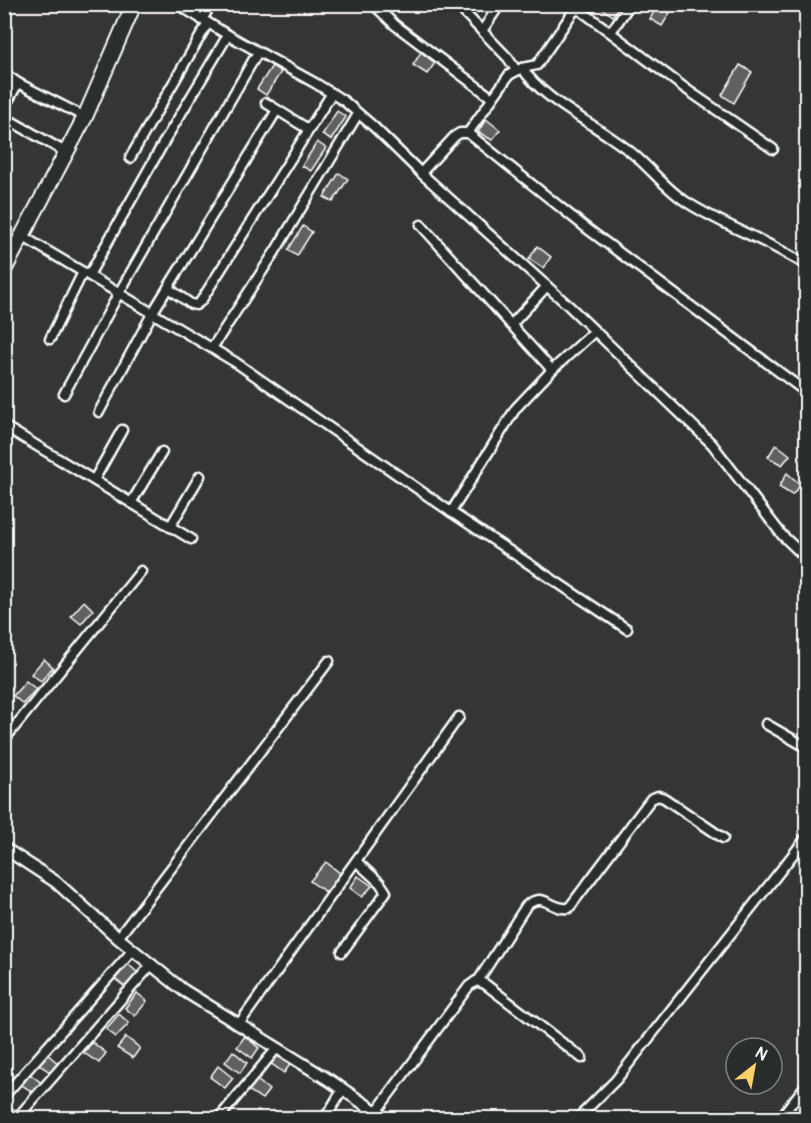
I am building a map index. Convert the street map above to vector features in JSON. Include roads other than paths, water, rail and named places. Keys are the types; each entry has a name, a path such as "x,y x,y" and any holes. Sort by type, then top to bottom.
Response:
{"main road":[{"path":"4,270 86,117 134,4"}],"street":[{"path":"177,4 332,93 358,114 547,286 712,444 782,535 807,558"},
{"path":"130,158 205,22 212,4"},
{"path":"373,4 395,25 492,98"},
{"path":"456,4 529,78 553,98 639,158 666,186 687,202 710,216 773,245 807,265"},
{"path":"482,31 500,4"},
{"path":"611,32 630,4"},
{"path":"468,134 492,98 519,69 537,65 573,12 579,7 686,89 773,149"},
{"path":"50,339 86,273 228,35"},
{"path":"64,394 119,293 258,52"},
{"path":"4,73 18,83 86,117"},
{"path":"4,108 18,83"},
{"path":"168,288 191,304 199,304 332,93"},
{"path":"266,103 308,129"},
{"path":"99,412 153,312 278,110"},
{"path":"212,348 276,250 358,114"},
{"path":"4,117 67,153"},
{"path":"421,173 455,136 460,133 468,134 585,227 807,392"},
{"path":"421,225 552,370"},
{"path":"22,236 212,348 627,629"},
{"path":"511,325 547,286"},
{"path":"451,512 516,408 552,370 595,331"},
{"path":"4,426 191,539"},
{"path":"94,480 122,430"},
{"path":"131,503 162,452"},
{"path":"170,526 200,476"},
{"path":"4,740 141,571"},
{"path":"118,938 329,661"},
{"path":"239,1024 459,717"},
{"path":"766,724 807,747"},
{"path":"4,848 56,882 118,938 183,990 343,1089 380,1115 469,986 478,981 526,906 540,899 560,908 569,908 651,798 658,796 664,798 723,838"},
{"path":"578,1119 616,1080 807,838"},
{"path":"342,952 386,892 380,883 356,861"},
{"path":"4,1096 133,950"},
{"path":"17,1119 153,964"},
{"path":"478,981 582,1058"},
{"path":"219,1119 277,1048"},
{"path":"780,1119 807,1085"},
{"path":"325,1119 343,1089"}]}
